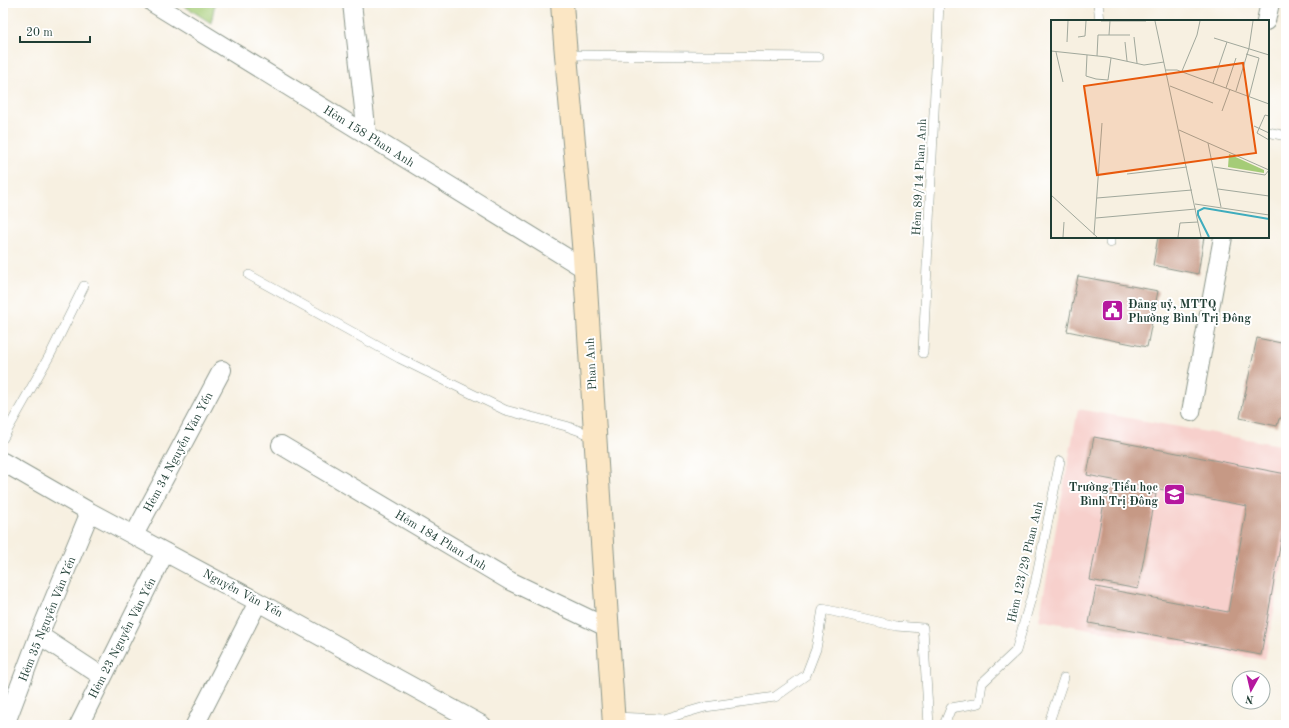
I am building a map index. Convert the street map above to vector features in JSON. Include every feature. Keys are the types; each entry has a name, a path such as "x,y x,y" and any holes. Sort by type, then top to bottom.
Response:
{"main road":[{"name":"Phan Anh","path":"562,3 565,55 585,269 606,627 614,721"}],"street":[{"name":"Hẻm 158 Phan Anh","path":"153,3 585,269"},
{"path":"352,3 367,135"},
{"path":"1266,20 1270,3"},
{"path":"1191,412 1224,238"},
{"name":"Hẻm 34 Nguyễn Văn Yến","path":"134,535 222,370"},
{"name":"Hẻm 184 Phan Anh","path":"281,445 510,581 606,627"},
{"name":"Nguyễn Văn Yến","path":"3,462 90,512 482,725"},
{"name":"Hẻm 35 Nguyễn Văn Yến","path":"4,725 39,635 90,512"},
{"name":"Hẻm 23 Nguyễn Văn Yến","path":"79,725 165,552"},
{"path":"195,725 258,602"},
{"path":"39,635 103,677"}],"lane":[{"name":"Hẻm 89/14 Phan Anh","path":"923,353 939,3"},
{"path":"1098,3 1100,20"},
{"path":"565,55 819,57"},
{"path":"1269,132 1286,136"},
{"path":"249,275 399,358 505,410 566,426 595,436"},
{"path":"3,438 51,354 84,286"},
{"name":"Hẻm 123/29 Phan Anh","path":"944,725 951,708 979,703 982,683 1016,651 1035,584 1060,460"},
{"path":"614,721 664,719 705,706 775,697 806,675 816,649 823,609 896,626 923,628 929,725"},
{"path":"1048,725 1064,678"}],"shaded area":[{"name":"Trường Tiểu học Bình Trị Đông","path":"1078,409 1286,446 1286,542 1265,660 1039,620"}],"green space":[{"path":"180,3 215,3 211,23"}],"building":[{"path":"1158,238 1204,238 1198,274 1153,265"},
{"name":"Đảng uỷ, MTTQ Phường Bình Trị Đông","path":"1078,276 1158,291 1147,347 1067,331"},
{"path":"1257,338 1286,344 1286,415 1279,419 1277,426 1240,418"},
{"path":"1094,437 1286,474 1286,512 1261,655 1089,623 1096,587 1228,612 1247,506 1087,475"},
{"path":"1107,486 1156,494 1138,589 1090,580"}],"place":[{"name":"Đảng uỷ, MTTQ Phường Bình Trị Đông","path":"1112,311"},
{"name":"Trường Tiểu học Bình Trị Đông","path":"1174,494"}]}
